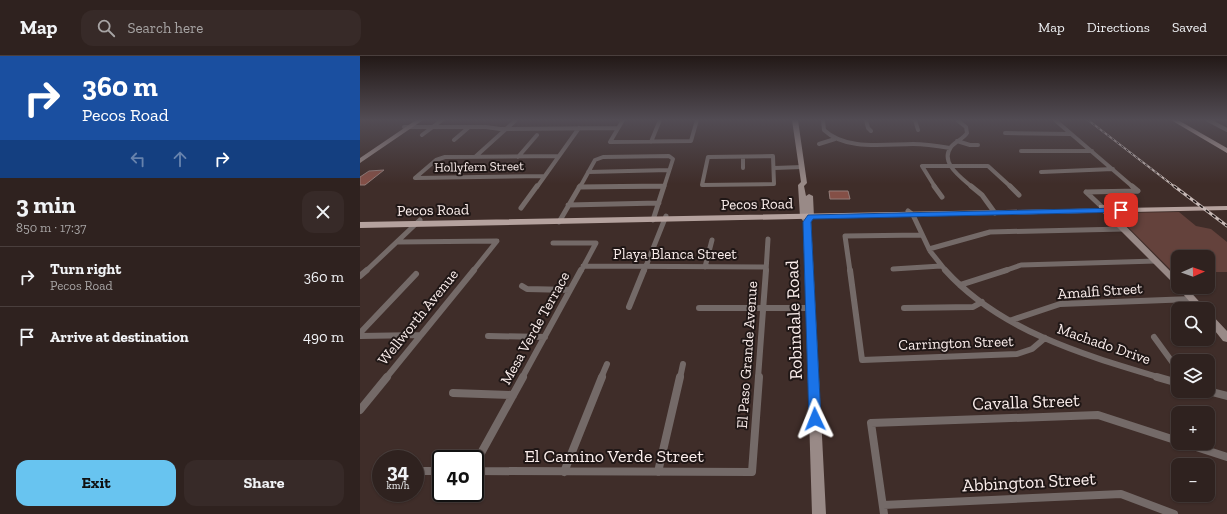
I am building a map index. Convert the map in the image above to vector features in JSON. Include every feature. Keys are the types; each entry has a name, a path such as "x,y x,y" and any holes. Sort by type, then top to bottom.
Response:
{"main road":[{"path":"1211,141 1227,151"},
{"path":"1104,209 1227,204"},
{"name":"Pecos Road","path":"993,211 1065,208 1104,209"},
{"name":"Pecos Road","path":"360,221 419,222 724,218 993,211 1227,208"},
{"path":"724,218 742,216 743,214"},
{"name":"Pecos Road","path":"665,218 743,214 807,216"},
{"name":"Pecos Road","path":"360,225 419,222"}],"street":[{"path":"360,157 384,141"},
{"path":"360,161 387,141"},
{"path":"475,157 492,141"},
{"path":"518,156 531,141"},
{"path":"521,208 570,141"},
{"path":"610,141 676,141"},
{"name":"Robindale Road","path":"798,141 804,183 801,185 807,216 819,514"},
{"path":"819,144 830,141"},
{"path":"846,141 858,144 916,144 950,148"},
{"path":"956,141 950,148 948,157 950,165 960,178 980,193 993,211"},
{"path":"957,141 970,145 978,145"},
{"path":"1080,141 1138,191 1086,192 1171,277"},
{"path":"1021,151 1092,151"},
{"path":"475,157 559,156"},
{"path":"773,156 774,168 774,184 702,185 708,157 773,156"},
{"name":"Hollyfern Street","path":"475,157 439,158 415,178 544,176"},
{"path":"560,220 595,160 599,158 672,157 673,159 670,170 654,218"},
{"path":"743,157 743,168"},
{"path":"942,197 922,168 926,165 988,166 1006,181 1018,195"},
{"path":"774,168 802,167"},
{"path":"1041,172 1113,169"},
{"path":"588,172 670,170"},
{"path":"579,187 664,186"},
{"path":"568,205 659,203"},
{"name":"Machado Drive","path":"911,213 929,249 942,266 960,285 982,302 1045,338 1091,357 1171,380"},
{"path":"629,307 665,218"},
{"path":"360,276 419,222"},
{"path":"929,249 990,232 1124,229"},
{"name":"Carrington Street","path":"922,235 845,236 862,360 1026,353 1034,349 1045,338"},
{"name":"El Paso Grande Avenue","path":"752,472 768,239"},
{"path":"705,267 712,240"},
{"name":"Wellworth Avenue","path":"360,410 497,241 397,242"},
{"name":"Mesa Verde Terrace","path":"483,450 596,243 553,244"},
{"path":"960,285 1021,265 1156,261"},
{"name":"Playa Blanca Street","path":"583,266 766,267"},
{"path":"893,269 942,266"},
{"path":"360,267 370,267"},
{"path":"360,334 416,274"},
{"path":"522,286 527,289 570,290"},
{"path":"1187,294 1195,302"},
{"name":"Amalfi Street","path":"1012,320 1060,304 1192,299"},
{"path":"904,308 972,307 982,302"},
{"path":"699,308 811,308"},
{"path":"1215,324 1227,338"},
{"path":"360,334 421,336"},
{"path":"488,336 545,337"},
{"path":"1154,337 1171,360"},
{"path":"564,472 606,364"},
{"path":"658,472 683,364"},
{"path":"453,393 513,395"},
{"path":"1215,393 1227,396"},
{"name":"Cavalla Street","path":"883,510 871,423 1098,415 1171,439"},
{"path":"1206,450 1227,457"},
{"name":"El Camino Verde Street","path":"484,471 752,472"},
{"name":"Abbington Street","path":"883,510 1121,494 1174,514"}],"shaded area":[{"path":"1179,212 1196,226 1211,229 1227,242 1227,272 1215,272 1215,250 1171,250 1171,270 1117,216 1119,213"}],"building":[{"path":"384,170 365,185 360,185 360,177 369,171"},
{"path":"829,191 848,191 850,199 830,199"}],"railway":[{"path":"1116,141 1175,187"},
{"path":"1174,186 1227,226"}],"route":[{"path":"815,419 807,222 810,217 1121,210"}]}
